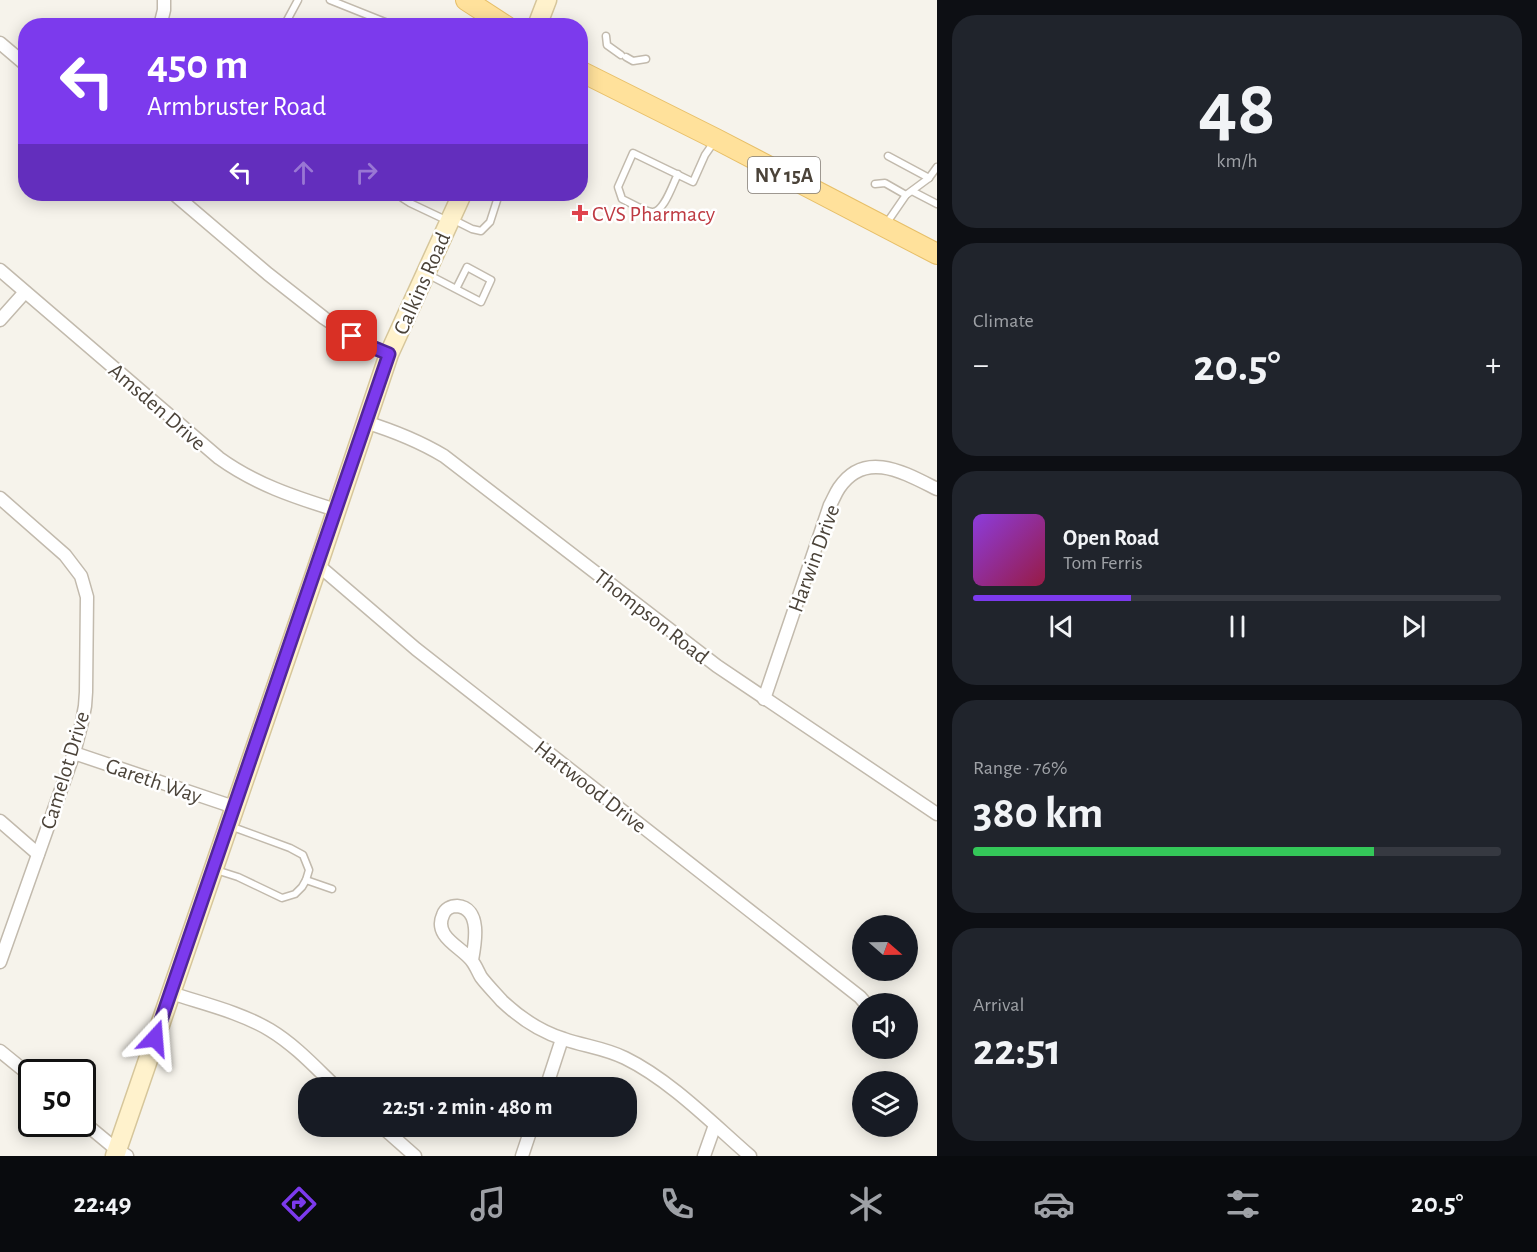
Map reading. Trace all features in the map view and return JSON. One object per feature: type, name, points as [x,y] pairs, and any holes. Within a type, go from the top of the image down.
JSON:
[{"type":"main road","points":[[466,0],[494,18]]},
{"type":"main road","points":[[540,18],[547,0]]},
{"type":"main road","name":"NY 15A","points":[[588,75],[937,254]]},
{"type":"main road","name":"Calkins Road","points":[[120,1154],[171,993],[389,354],[459,201]]},
{"type":"street","points":[[162,18],[164,0]]},
{"type":"street","points":[[0,43],[18,58]]},
{"type":"street","points":[[182,201],[324,318],[362,343],[389,354]]},
{"type":"street","name":"Amsden Drive","points":[[0,270],[219,459],[270,488],[336,510]]},
{"type":"street","points":[[0,320],[25,292]]},
{"type":"street","name":"Thompson Road","points":[[365,422],[413,439],[444,456],[717,666],[937,814]]},
{"type":"street","name":"Harwin Drive","points":[[764,699],[830,506],[839,488],[849,477],[875,466],[905,472],[937,489]]},
{"type":"street","name":"Camelot Drive","points":[[0,498],[65,555],[81,576],[88,606],[86,692],[82,722],[74,753],[0,962]]},
{"type":"street","name":"Hartwood Drive","points":[[318,566],[416,649],[855,993]]},
{"type":"street","name":"Gareth Way","points":[[74,753],[234,807]]},
{"type":"street","points":[[0,821],[38,854]]},
{"type":"street","points":[[472,960],[480,975],[503,1001],[530,1023],[562,1039],[602,1049],[622,1056],[642,1067],[660,1079],[750,1156]]},
{"type":"street","points":[[171,993],[246,1018],[271,1031],[325,1077]]},
{"type":"street","points":[[550,1077],[562,1039]]},
{"type":"street","points":[[0,1051],[18,1066]]},
{"type":"street","points":[[704,1156],[715,1125]]},
{"type":"street","points":[[96,1133],[120,1154]]},
{"type":"street","points":[[393,1137],[415,1156]]},
{"type":"street","points":[[522,1156],[528,1137]]},
{"type":"lane","points":[[288,18],[298,0]]},
{"type":"lane","points":[[330,0],[375,18]]},
{"type":"lane","points":[[606,36],[607,45],[623,56],[633,61],[646,59]]},
{"type":"lane","points":[[678,174],[663,207],[658,211],[651,212],[622,199],[618,187],[633,153],[678,174],[693,182],[716,139]]},
{"type":"lane","points":[[888,156],[929,178]]},
{"type":"lane","points":[[885,226],[909,193],[929,178],[937,167]]},
{"type":"lane","points":[[875,184],[885,183],[937,204]]},
{"type":"lane","points":[[408,201],[481,231],[490,222],[497,201]]},
{"type":"lane","points":[[426,273],[456,289],[481,302],[491,280],[467,267],[456,289]]},
{"type":"lane","points":[[213,869],[238,877],[282,898],[296,894],[306,880],[309,870],[303,855],[228,825]]},
{"type":"lane","points":[[306,880],[332,889]]},
{"type":"place","name":"CVS Pharmacy","points":[[580,213]]},
{"type":"route","points":[[155,1038],[389,354],[362,343],[352,336]]}]
